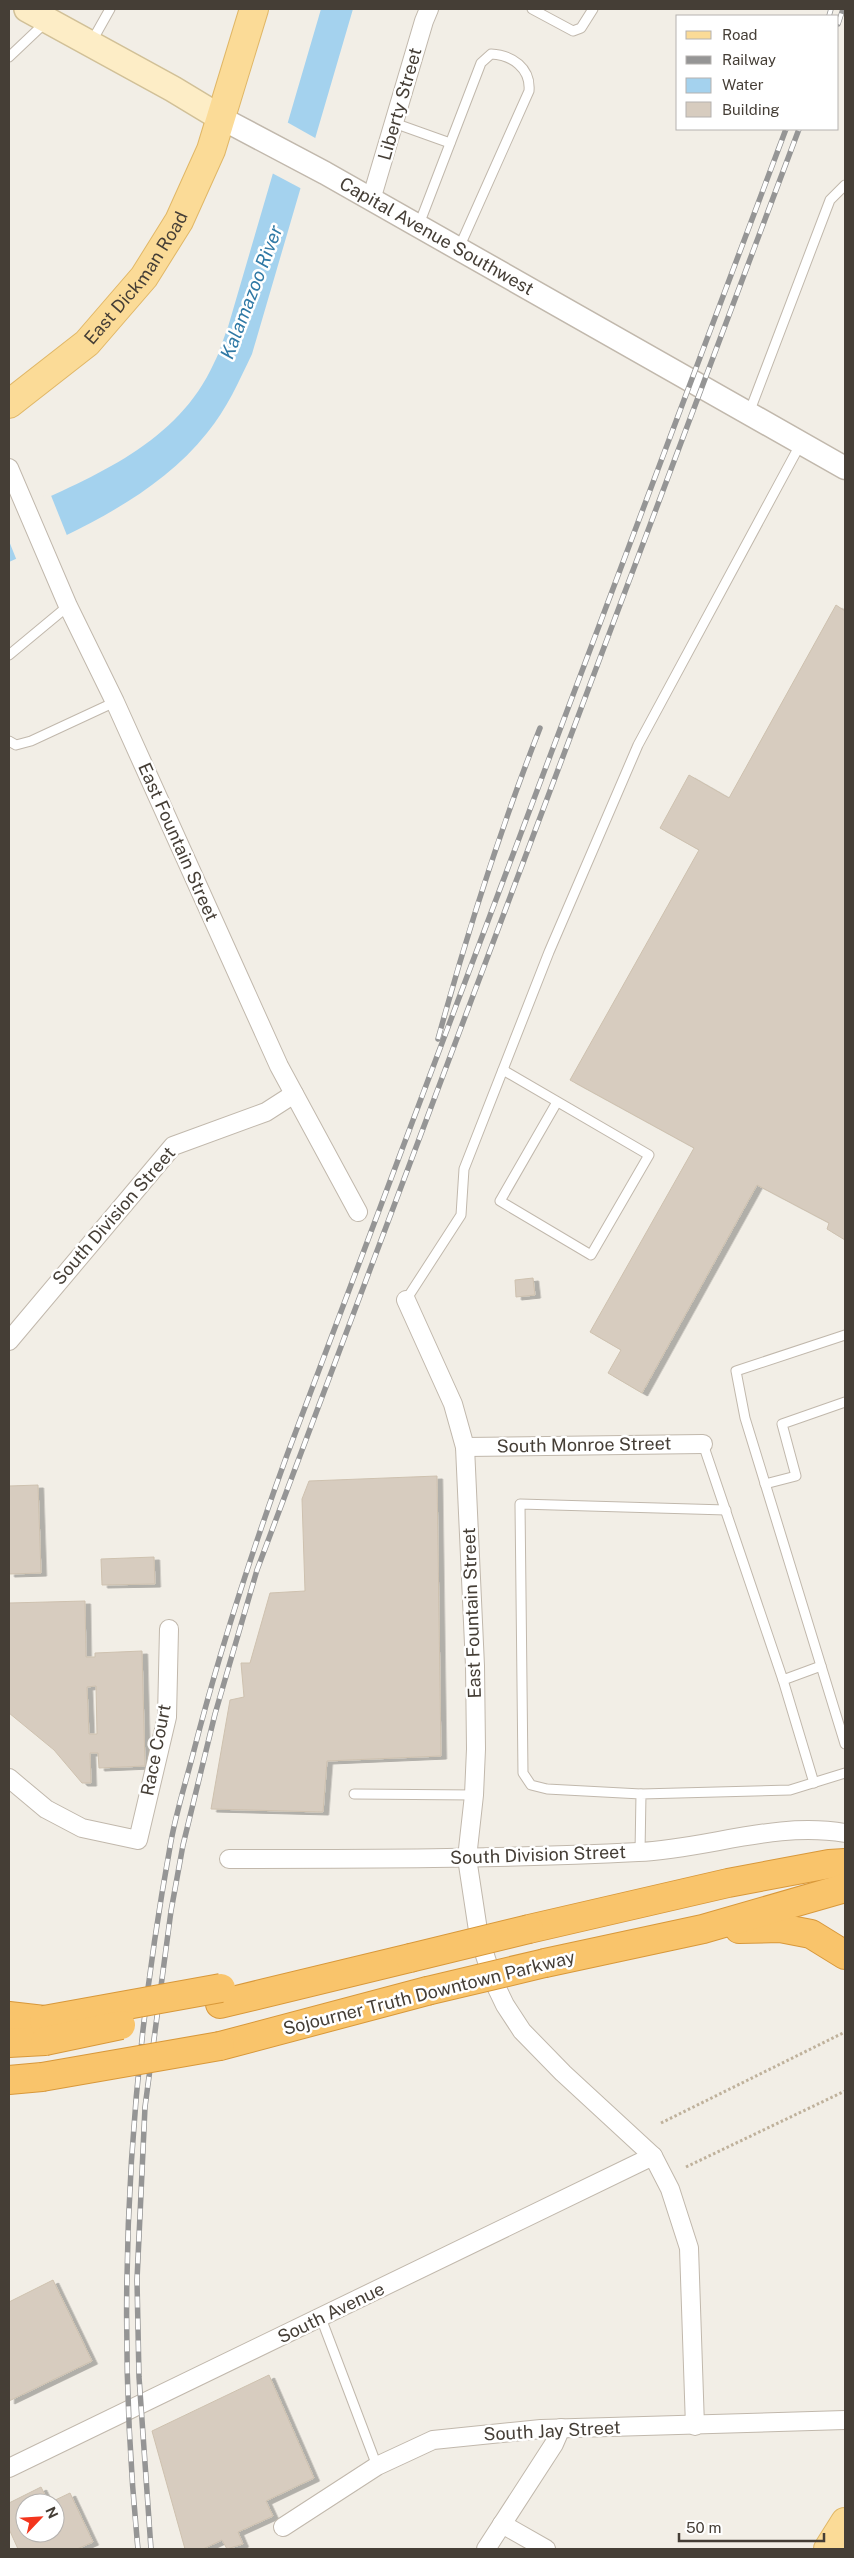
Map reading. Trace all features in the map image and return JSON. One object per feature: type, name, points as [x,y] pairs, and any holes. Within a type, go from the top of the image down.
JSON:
[{"type":"highway","points":[[9,2043],[44,2030],[220,1996],[262,1994],[528,1929],[728,1883],[829,1864],[845,1863]]},
{"type":"highway","name":"Sojourner Truth Downtown Parkway","points":[[9,2080],[42,2077],[220,2046],[427,1991],[545,1963],[702,1930],[845,1888]]},
{"type":"highway","points":[[702,1930],[780,1928],[811,1934],[845,1955]]},
{"type":"highway","points":[[9,2016],[44,2030]]},
{"type":"main road","name":"East Dickman Road","points":[[9,404],[86,343],[144,277],[179,221],[211,150],[254,9]]},
{"type":"main road","name":"Capital Avenue Southwest","points":[[37,15],[173,89],[221,118]]},
{"type":"main road","points":[[828,2549],[845,2522]]},
{"type":"street","name":"Liberty Street","points":[[372,200],[429,9]]},
{"type":"street","name":"Capital Avenue Southwest","points":[[221,118],[324,173],[845,468]]},
{"type":"street","name":"East Fountain Street","points":[[9,468],[44,553],[115,702],[275,1057],[358,1212]]},
{"type":"street","name":"South Division Street","points":[[9,1341],[174,1146],[266,1112],[294,1094]]},
{"type":"street","name":"East Fountain Street","points":[[406,1300],[453,1404],[465,1447],[475,1666],[474,1795],[467,1858],[479,1937],[493,1980],[505,2005],[522,2031],[562,2073],[653,2156]]},
{"type":"street","name":"South Monroe Street","points":[[465,1447],[703,1444]]},
{"type":"street","name":"Race Court","points":[[9,1778],[46,1809],[82,1828],[138,1840],[167,1717],[169,1629]]},
{"type":"street","name":"South Division Street","points":[[229,1859],[467,1858],[640,1852],[769,1832],[845,1832]]},
{"type":"street","name":"South Avenue","points":[[9,2468],[653,2156]]},
{"type":"street","points":[[653,2156],[670,2189],[689,2248],[695,2426]]},
{"type":"street","name":"South Jay Street","points":[[283,2527],[377,2466],[433,2440],[561,2428],[695,2426],[845,2420]]},
{"type":"street","points":[[486,2549],[554,2444],[561,2428]]},
{"type":"street","points":[[502,2524],[546,2549]]},
{"type":"lane","points":[[90,44],[110,9]]},
{"type":"lane","points":[[532,9],[543,11],[573,30],[581,28],[593,9]]},
{"type":"lane","points":[[9,57],[37,15]]},
{"type":"lane","points":[[418,227],[481,63],[491,54],[501,55],[524,69],[530,79],[529,91],[458,250]]},
{"type":"lane","points":[[394,123],[450,143]]},
{"type":"lane","points":[[749,413],[830,200],[845,185]]},
{"type":"lane","points":[[406,1300],[461,1215],[464,1169],[549,952],[638,745],[801,443]]},
{"type":"lane","points":[[9,655],[68,606]]},
{"type":"lane","points":[[9,740],[16,745],[31,741],[115,702]]},
{"type":"lane","points":[[503,1070],[558,1102],[649,1155],[591,1255],[500,1201],[558,1102]]},
{"type":"lane","points":[[845,1334],[736,1371],[745,1418],[845,1744]]},
{"type":"lane","points":[[765,1484],[796,1476],[782,1424],[845,1402]]},
{"type":"lane","points":[[703,1444],[783,1680],[814,1783]]},
{"type":"lane","points":[[726,1510],[520,1504],[524,1773],[531,1785],[547,1789],[641,1794],[790,1790],[845,1773]]},
{"type":"lane","points":[[783,1680],[821,1666]]},
{"type":"lane","points":[[354,1794],[474,1795]]},
{"type":"lane","points":[[640,1852],[641,1794]]},
{"type":"lane","points":[[321,2318],[377,2466]]},
{"type":"path","points":[[661,2123],[845,2032]]},
{"type":"path","points":[[686,2167],[845,2091]]},
{"type":"water","name":"Kalamazoo River","points":[[321,9],[353,9],[252,354],[227,405],[207,433],[187,455],[141,493],[116,509],[63,537],[9,562],[9,515],[98,473],[153,439],[177,417],[197,392],[214,363],[228,327]]},
{"type":"pier","points":[[285,121],[317,139],[302,189],[270,172]]},
{"type":"pier","points":[[50,493],[68,538],[17,561],[9,541],[9,512]]},
{"type":"building","points":[[836,605],[845,611],[845,1240],[827,1229],[829,1223],[757,1185],[642,1393],[608,1373],[621,1350],[590,1332],[694,1148],[570,1080],[699,850],[660,828],[689,775],[729,798]]},
{"type":"building","points":[[533,1278],[535,1295],[516,1297],[515,1280]]},
{"type":"building","points":[[437,1476],[441,1756],[327,1761],[323,1812],[211,1809],[230,1700],[244,1697],[241,1663],[250,1663],[270,1593],[305,1591],[302,1499],[309,1481]]},
{"type":"building","points":[[38,1485],[41,1573],[9,1574],[9,1486]]},
{"type":"building","points":[[154,1557],[155,1584],[102,1585],[101,1559]]},
{"type":"building","points":[[85,1601],[86,1657],[95,1657],[95,1653],[142,1651],[145,1766],[99,1768],[98,1753],[90,1753],[91,1783],[82,1783],[54,1750],[9,1713],[9,1603]],"holes":[[[96,1686],[97,1734],[89,1734],[87,1687]]]},
{"type":"building","points":[[53,2280],[92,2361],[9,2401],[9,2302]]},
{"type":"building","points":[[269,2375],[314,2478],[266,2501],[273,2516],[238,2532],[243,2544],[227,2549],[222,2540],[203,2549],[185,2549],[152,2431]]},
{"type":"building","points":[[41,2487],[44,2493],[29,2493]]},
{"type":"building","points":[[70,2493],[93,2542],[77,2549],[18,2549],[15,2543],[65,2543],[65,2495]]},
{"type":"building","points":[[15,2500],[15,2542],[9,2529],[9,2503]]},
{"type":"railway","points":[[829,15],[831,9]]},
{"type":"railway","points":[[839,21],[843,9]]},
{"type":"railway","points":[[138,2549],[127,2374],[127,2285],[130,2197],[135,2109],[144,2021],[172,1835],[180,1800],[248,1566],[287,1455],[786,130]]},
{"type":"railway","points":[[151,2549],[139,2377],[137,2280],[145,2107],[171,1911],[183,1845],[215,1714],[257,1570],[799,130]]},
{"type":"railway","points":[[438,1039],[485,882],[540,728]]}]
